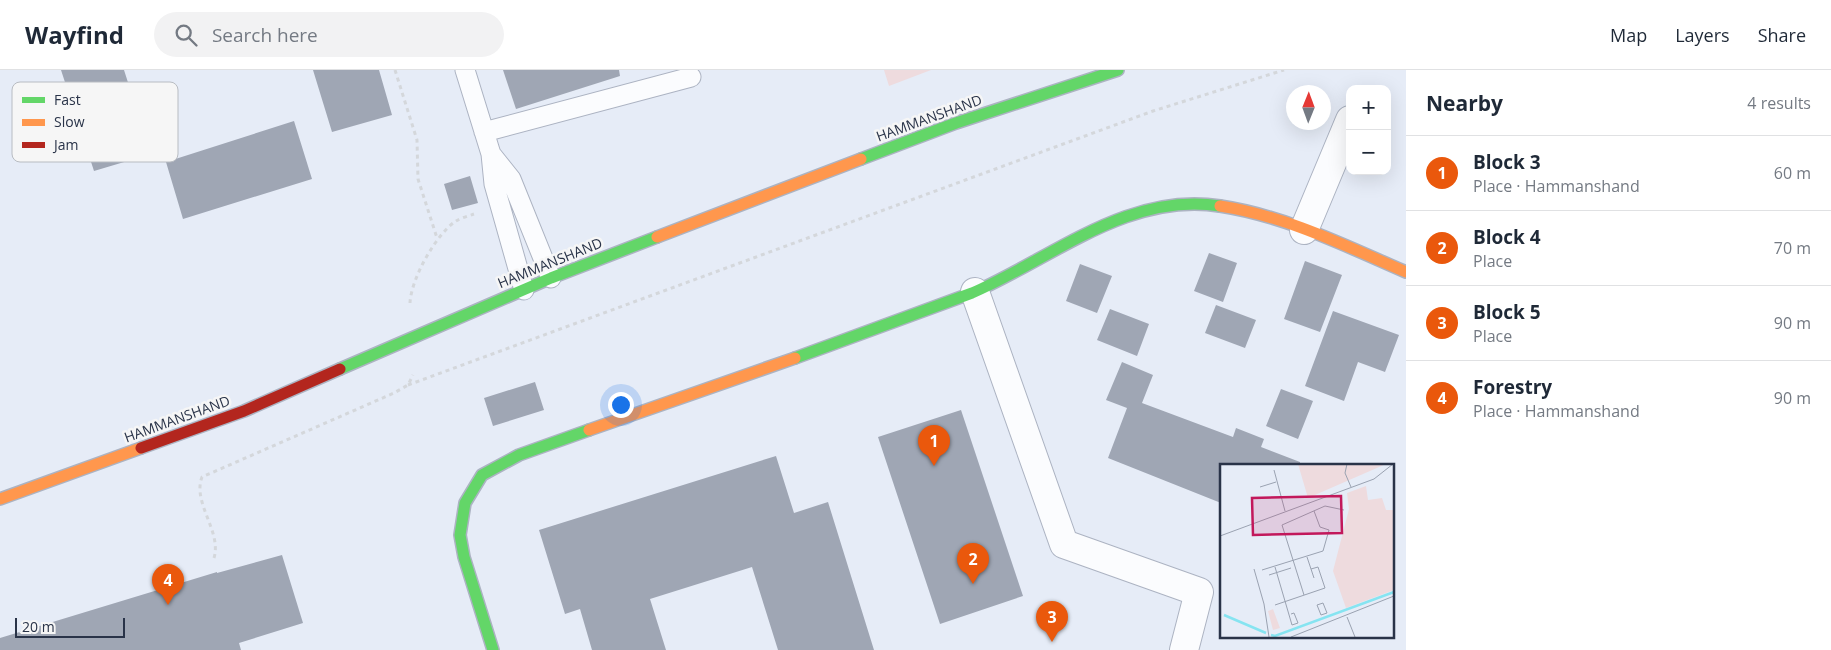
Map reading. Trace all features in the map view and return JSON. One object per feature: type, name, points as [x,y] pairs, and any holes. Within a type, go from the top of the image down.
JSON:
[{"type":"street","name":"HAMMANSHAND","points":[[0,499],[244,411],[551,278],[956,123],[1118,70]]},
{"type":"street","points":[[1304,230],[1346,120]]},
{"type":"street","points":[[493,650],[464,557],[460,534],[465,503],[482,475],[519,455],[974,292],[1114,221],[1142,212],[1185,204],[1242,209],[1304,230],[1406,272]]},
{"type":"street","points":[[974,292],[1064,544],[1199,592],[1184,650]]},
{"type":"lane","points":[[465,70],[491,154],[494,184],[524,290]]},
{"type":"lane","points":[[484,132],[690,77]]},
{"type":"lane","points":[[491,154],[511,179],[551,278]]},
{"type":"path","points":[[395,70],[417,140],[418,180],[437,238]]},
{"type":"path","points":[[214,558],[217,548],[200,490],[202,476],[394,393],[408,385],[1153,111],[1284,70]]},
{"type":"path","points":[[410,306],[413,286],[437,238],[456,220],[477,213]]},
{"type":"path","points":[[408,385],[414,372]]},
{"type":"shaded area","points":[[884,70],[931,70],[889,86]]},
{"type":"building","points":[[61,70],[124,70],[128,82],[65,82]]},
{"type":"building","points":[[313,70],[379,70],[392,115],[332,132]]},
{"type":"building","points":[[503,70],[619,70],[620,76],[516,109]]},
{"type":"building","points":[[294,121],[312,179],[183,219],[166,162],[178,162],[178,158]]},
{"type":"building","points":[[91,162],[124,162],[94,171]]},
{"type":"building","points":[[470,176],[478,203],[452,210],[444,184]]},
{"type":"building","points":[[1209,253],[1237,263],[1223,302],[1194,291]]},
{"type":"building","points":[[1305,261],[1342,275],[1320,332],[1284,319]]},
{"type":"building","points":[[1080,264],[1112,276],[1097,313],[1066,301]]},
{"type":"building","points":[[1216,305],[1256,320],[1245,348],[1205,333]]},
{"type":"building","points":[[1110,309],[1149,324],[1137,356],[1097,340]]},
{"type":"building","points":[[1333,311],[1399,335],[1385,372],[1358,362],[1344,401],[1305,386]]},
{"type":"building","points":[[1122,362],[1153,375],[1142,403],[1233,437],[1236,428],[1264,439],[1261,447],[1300,462],[1300,464],[1220,464],[1220,503],[1108,458],[1127,408],[1106,400]]},
{"type":"building","points":[[535,382],[544,410],[493,426],[484,398]]},
{"type":"building","points":[[1281,389],[1313,401],[1298,439],[1266,426]]},
{"type":"building","points":[[961,410],[1023,596],[940,624],[878,437]]},
{"type":"building","points":[[776,456],[794,513],[828,502],[874,650],[778,650],[752,567],[650,599],[666,650],[592,650],[580,609],[565,614],[539,530]]},
{"type":"building","points":[[282,555],[303,623],[239,643],[241,650],[0,650],[0,638],[217,572]]},
{"type":"traffic: fast","points":[[861,159],[956,123],[1118,70]]},
{"type":"traffic: fast","points":[[795,358],[972,293],[1092,231],[1122,218],[1154,208],[1186,204],[1220,206]]},
{"type":"traffic: fast","points":[[340,369],[551,278],[657,237]]},
{"type":"traffic: fast","points":[[493,650],[464,557],[460,535],[465,503],[482,475],[519,455],[589,430]]},
{"type":"traffic: slow","points":[[657,237],[861,159]]},
{"type":"traffic: slow","points":[[1220,206],[1292,224],[1406,272]]},
{"type":"traffic: slow","points":[[589,430],[795,358]]},
{"type":"traffic: slow","points":[[0,499],[141,448]]},
{"type":"traffic: jam","points":[[141,448],[244,411],[340,369]]},
{"type":"place","name":"Block 3","points":[[934,466]]},
{"type":"place","name":"Block 4","points":[[973,584]]},
{"type":"place","name":"Forestry","points":[[168,605]]},
{"type":"place","name":"Block 5","points":[[1052,642]]}]
